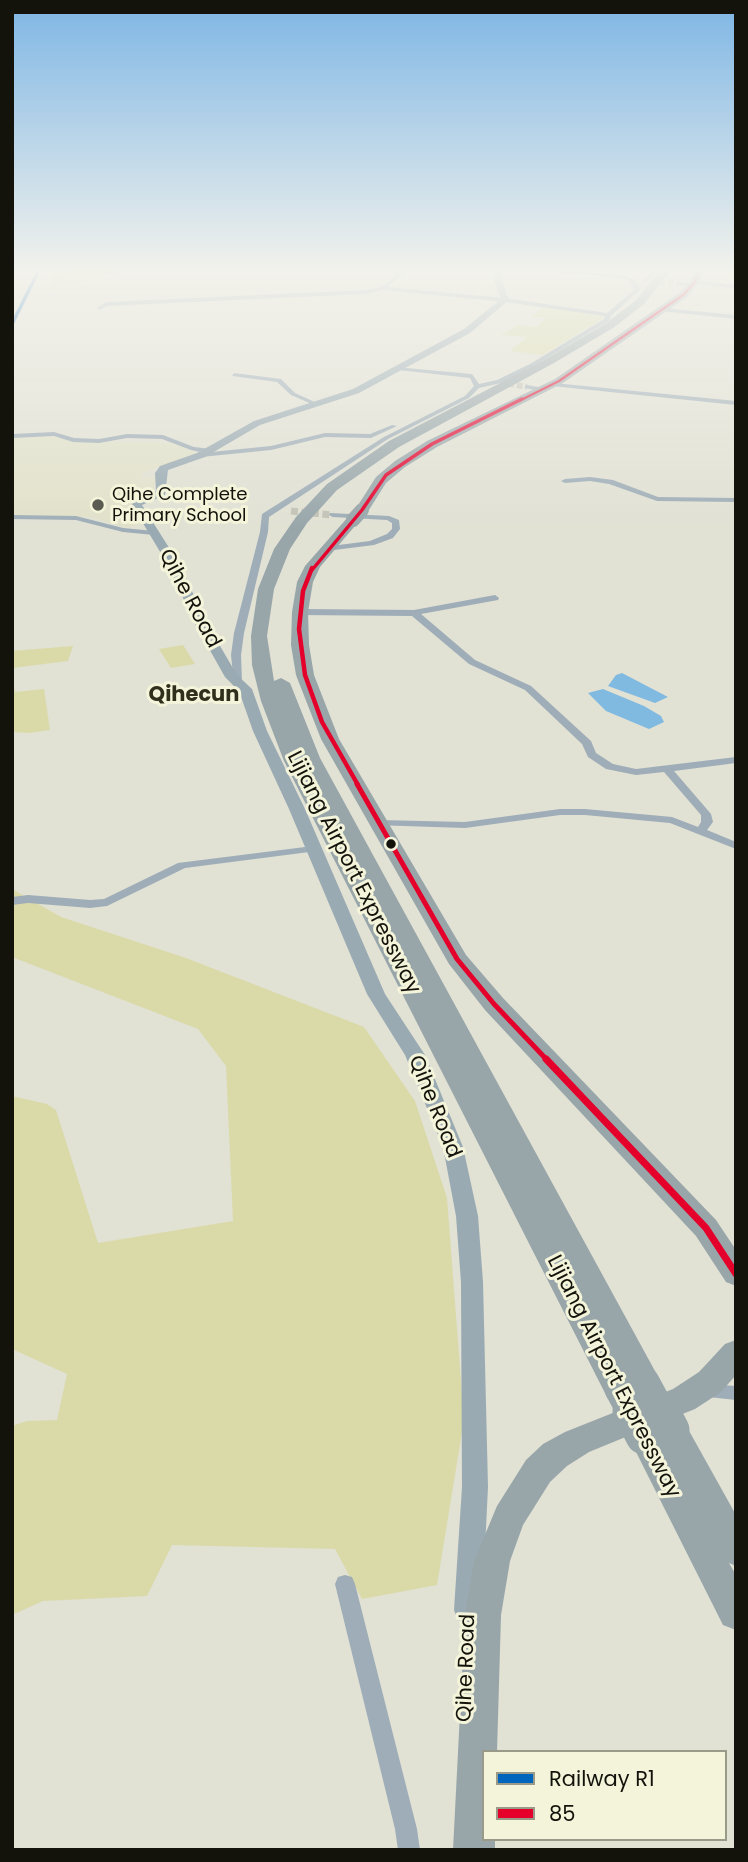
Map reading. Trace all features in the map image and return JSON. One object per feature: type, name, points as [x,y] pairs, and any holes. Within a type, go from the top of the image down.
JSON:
[{"type":"highway","name":"Lijiang Airport Expressway","points":[[560,355],[394,444],[332,488],[301,520],[282,549],[267,589],[259,636],[261,665],[270,701],[294,761],[658,1433],[736,1612]]},
{"type":"highway","points":[[597,355],[549,387],[432,444],[400,464],[381,480],[349,515],[309,574],[300,612],[302,660],[315,706],[330,739],[442,937],[474,982],[706,1228],[736,1274]]},
{"type":"highway","points":[[474,1850],[486,1587],[500,1537],[520,1498],[538,1471],[565,1448],[698,1391],[721,1372],[736,1353]]},
{"type":"highway","name":"Lijiang Airport Expressway","points":[[658,1433],[736,1549]]},
{"type":"street","points":[[205,453],[257,423],[356,391],[422,355]]},
{"type":"street","points":[[237,682],[236,655],[239,633],[264,532],[263,518],[343,464],[412,424],[467,397],[477,386],[499,382],[549,355]]},
{"type":"street","points":[[398,368],[472,376],[477,386]]},
{"type":"street","points":[[234,375],[282,381],[293,394],[316,404]]},
{"type":"street","points":[[527,387],[736,402]]},
{"type":"street","points":[[12,436],[54,434],[73,440],[127,436],[163,437],[205,453],[273,448],[325,435],[371,436],[392,426],[412,424]]},
{"type":"street","name":"Qihe Road","points":[[205,453],[162,470],[161,493],[138,503],[137,508],[174,565],[200,622],[237,682],[245,690],[260,731],[376,994],[415,1055],[427,1081],[446,1127],[461,1181],[472,1282],[475,1487],[462,1720],[477,1783]]},
{"type":"street","points":[[565,481],[584,479],[610,482],[657,499],[736,500]]},
{"type":"street","points":[[275,510],[292,510]]},
{"type":"street","points":[[326,549],[371,543],[390,536],[396,529],[395,521],[386,518],[349,515]]},
{"type":"street","points":[[12,517],[76,518],[116,529],[154,533]]},
{"type":"street","points":[[300,612],[414,613],[495,598]]},
{"type":"street","points":[[414,613],[472,662],[528,688],[587,743],[592,755],[610,767],[627,772],[668,770],[736,760]]},
{"type":"street","points":[[668,770],[706,814],[707,822],[701,831]]},
{"type":"street","points":[[378,823],[465,825],[574,811],[663,818],[736,846]]},
{"type":"street","points":[[12,901],[28,899],[90,904],[107,902],[182,865],[313,849]]},
{"type":"street","points":[[698,1391],[736,1393]]},
{"type":"street","points":[[345,1584],[409,1850]]},
{"type":"shaded area","points":[[58,436],[69,441],[172,443],[198,453],[143,473],[143,478],[155,477],[156,493],[135,500],[133,510],[144,524],[125,528],[92,517],[12,515],[12,437]]},
{"type":"green space","points":[[183,645],[195,664],[171,668],[159,649]]},
{"type":"green space","points":[[73,646],[68,661],[12,668],[12,651]]},
{"type":"green space","points":[[12,677],[15,692],[44,689],[50,730],[12,732]]},
{"type":"green space","points":[[12,889],[61,917],[186,958],[364,1027],[415,1101],[447,1198],[464,1420],[437,1585],[362,1599],[335,1549],[172,1545],[147,1596],[43,1601],[12,1615],[12,1426],[27,1421],[57,1420],[67,1374],[12,1349],[12,1096],[47,1104],[56,1110],[98,1243],[233,1221],[226,1066],[198,1029],[12,957]]},
{"type":"water","points":[[622,673],[668,697],[655,703],[608,686],[616,675]]},
{"type":"water","points":[[603,689],[644,706],[661,716],[664,722],[649,729],[606,711],[588,693]]},
{"type":"tunnel","points":[[500,382],[527,387]]},
{"type":"tunnel","points":[[291,511],[333,515]]},
{"type":"transit line","name":"85","points":[[597,355],[559,381],[432,444],[386,475],[362,510],[313,566],[303,591],[299,629],[305,675],[322,722],[457,959],[494,1004],[706,1228],[736,1274]]},
{"type":"place","name":"Qihe Complete Primary School","points":[[98,505]]},
{"type":"district","name":"Qihecun","points":[[194,696]]}]
